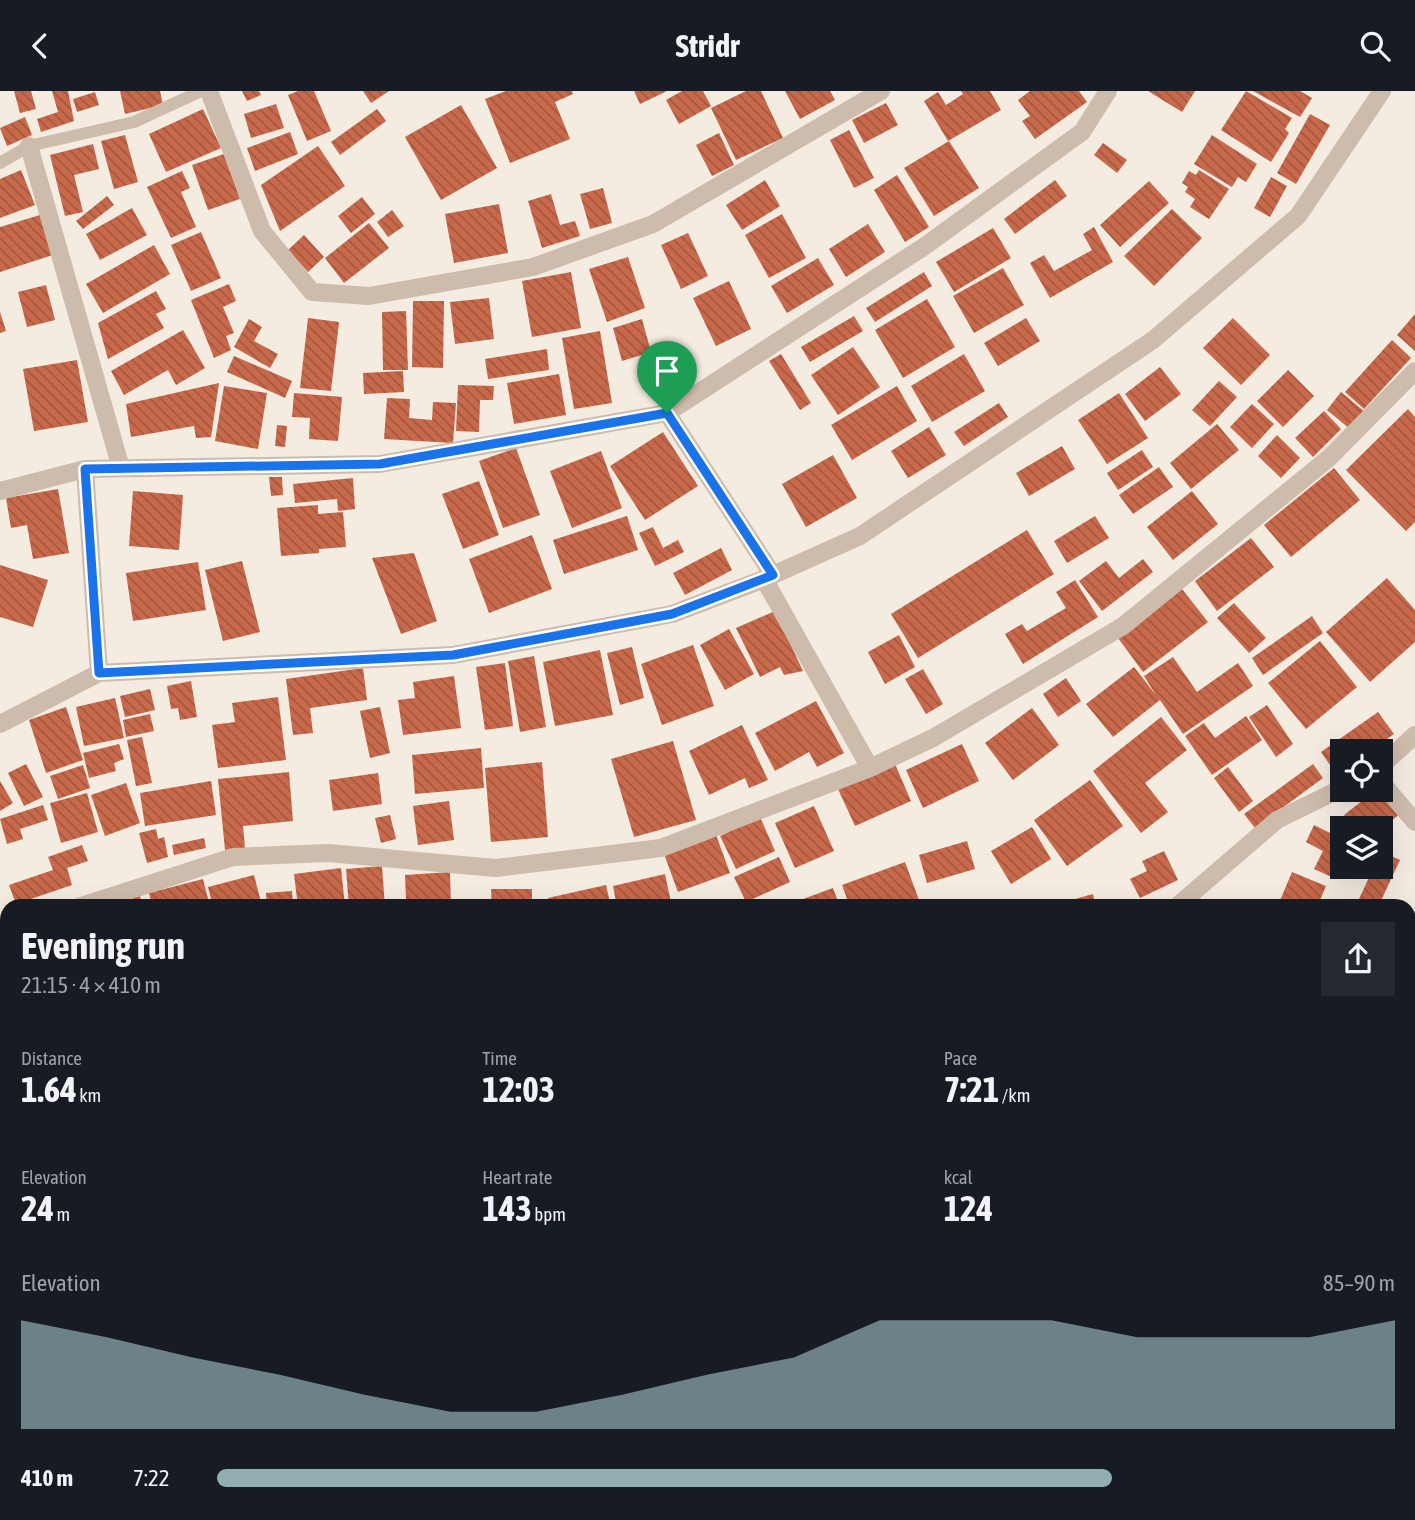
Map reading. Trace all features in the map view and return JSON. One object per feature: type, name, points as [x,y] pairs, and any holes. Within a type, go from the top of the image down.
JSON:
[{"type":"street","points":[[209,91],[262,231],[312,292],[369,296],[533,267],[653,224],[881,91]]},
{"type":"street","points":[[0,491],[85,469],[380,464],[667,413],[925,246],[1082,132],[1108,91]]},
{"type":"street","points":[[0,725],[99,673],[453,655],[672,614],[768,577],[860,536],[1153,340],[1298,216],[1382,91]]},
{"type":"street","points":[[29,146],[121,468]]},
{"type":"street","points":[[103,899],[233,857],[328,853],[496,868],[661,848],[870,768],[933,739],[1123,626],[1329,458],[1415,370]]},
{"type":"street","points":[[667,413],[768,577],[870,768]]},
{"type":"street","points":[[85,469],[99,673]]},
{"type":"street","points":[[1393,755],[1415,735]]},
{"type":"street","points":[[1185,899],[1277,820],[1330,794]]},
{"type":"street","points":[[1393,796],[1415,823]]},
{"type":"lane","points":[[0,163],[29,146],[134,122],[201,91]]},
{"type":"building","points":[[14,91],[31,91],[36,109],[20,113]]},
{"type":"building","points":[[52,91],[68,91],[74,121],[41,132],[37,119],[58,112]]},
{"type":"building","points":[[120,91],[160,91],[163,105],[125,114]]},
{"type":"building","points":[[242,91],[259,91],[261,95],[247,101]]},
{"type":"building","points":[[298,91],[314,91],[331,131],[307,141],[288,95]]},
{"type":"building","points":[[363,91],[389,91],[371,103]]},
{"type":"building","points":[[506,91],[572,91],[573,94],[555,102],[570,139],[510,163],[485,99]]},
{"type":"building","points":[[634,91],[667,91],[640,104]]},
{"type":"building","points":[[682,91],[703,91],[711,106],[679,124],[666,100]]},
{"type":"building","points":[[746,91],[761,91],[783,138],[736,160],[711,108]]},
{"type":"building","points":[[785,91],[830,91],[835,100],[800,119]]},
{"type":"building","points":[[961,91],[990,91],[1001,110],[948,141],[924,101],[938,92],[946,105],[963,94]]},
{"type":"building","points":[[1030,91],[1079,91],[1087,102],[1035,139],[1022,121],[1030,116],[1018,100]]},
{"type":"building","points":[[1148,91],[1195,91],[1182,112]]},
{"type":"building","points":[[1246,91],[1292,118],[1285,129],[1289,133],[1271,162],[1221,130]]},
{"type":"building","points":[[1253,91],[1300,91],[1312,98],[1300,117]]},
{"type":"building","points":[[95,92],[99,105],[77,112],[73,99]]},
{"type":"building","points":[[886,103],[898,125],[864,143],[852,120]]},
{"type":"building","points":[[276,104],[284,128],[251,138],[244,114]]},
{"type":"building","points":[[461,105],[497,168],[441,200],[405,137]]},
{"type":"building","points":[[203,109],[221,148],[166,172],[149,134]]},
{"type":"building","points":[[377,109],[386,121],[340,155],[331,142]]},
{"type":"building","points":[[1310,114],[1330,125],[1296,184],[1277,173]]},
{"type":"building","points":[[25,117],[32,135],[7,146],[0,128]]},
{"type":"building","points":[[849,130],[874,178],[854,188],[830,140]]},
{"type":"building","points":[[290,132],[298,154],[255,171],[247,148]]},
{"type":"building","points":[[719,133],[734,165],[712,176],[696,145]]},
{"type":"building","points":[[125,135],[138,182],[114,189],[101,141]]},
{"type":"building","points":[[1212,135],[1257,164],[1246,182],[1238,177],[1232,187],[1194,164]]},
{"type":"building","points":[[949,141],[979,188],[934,216],[904,168]]},
{"type":"building","points":[[1103,143],[1127,160],[1117,173],[1094,155]]},
{"type":"building","points":[[93,144],[99,169],[74,175],[83,212],[65,216],[50,155]]},
{"type":"building","points":[[318,146],[345,186],[280,231],[261,185]]},
{"type":"building","points":[[224,154],[240,199],[208,210],[192,165]]},
{"type":"building","points":[[21,170],[35,205],[0,218],[0,179]]},
{"type":"building","points":[[1199,170],[1229,189],[1209,219],[1190,207],[1195,199],[1185,192],[1188,187],[1182,183],[1189,171],[1196,175]]},
{"type":"building","points":[[182,171],[190,188],[181,192],[196,227],[171,238],[147,187]]},
{"type":"building","points":[[897,175],[929,227],[905,242],[874,190]]},
{"type":"building","points":[[1271,177],[1287,186],[1270,217],[1254,208]]},
{"type":"building","points":[[765,180],[780,206],[742,230],[726,205]]},
{"type":"building","points":[[1055,180],[1067,196],[1015,234],[1004,219]]},
{"type":"building","points":[[1149,181],[1169,203],[1120,247],[1100,225]]},
{"type":"building","points":[[603,188],[612,223],[590,229],[580,194]]},
{"type":"building","points":[[551,194],[560,225],[575,221],[580,236],[542,248],[528,201]]},
{"type":"building","points":[[107,196],[114,205],[83,229],[76,221]]},
{"type":"building","points":[[362,197],[375,214],[351,233],[338,216]]},
{"type":"building","points":[[499,204],[508,253],[454,263],[445,214]]},
{"type":"building","points":[[132,208],[147,235],[100,260],[86,234]]},
{"type":"building","points":[[1172,209],[1202,238],[1154,286],[1124,256]]},
{"type":"building","points":[[392,210],[404,226],[388,237],[377,222]]},
{"type":"building","points":[[782,214],[806,258],[769,278],[745,235]]},
{"type":"building","points":[[40,215],[53,255],[0,272],[0,227]]},
{"type":"building","points":[[369,223],[389,248],[344,283],[325,258]]},
{"type":"building","points":[[868,224],[885,252],[846,277],[829,249]]},
{"type":"building","points":[[1094,227],[1113,262],[1050,298],[1030,263],[1044,255],[1054,271],[1092,250],[1083,234]]},
{"type":"building","points":[[993,228],[1011,258],[954,292],[936,262]]},
{"type":"building","points":[[201,232],[221,278],[191,291],[171,245]]},
{"type":"building","points":[[688,233],[708,276],[681,289],[661,245]]},
{"type":"building","points":[[304,235],[324,257],[308,272],[288,250]]},
{"type":"building","points":[[154,245],[170,274],[103,313],[86,284]]},
{"type":"building","points":[[628,257],[645,308],[607,322],[589,269]]},
{"type":"building","points":[[818,258],[834,285],[787,313],[771,286]]},
{"type":"building","points":[[1003,268],[1024,305],[974,333],[953,296]]},
{"type":"building","points":[[571,272],[581,328],[532,337],[522,281]]},
{"type":"building","points":[[924,272],[932,286],[875,322],[866,308]]},
{"type":"building","points":[[729,281],[751,329],[716,346],[693,298]]},
{"type":"building","points":[[229,284],[236,301],[223,307],[234,333],[226,336],[231,350],[214,358],[191,300]]},
{"type":"building","points":[[46,285],[55,320],[27,327],[18,292]]},
{"type":"building","points":[[156,291],[166,309],[156,314],[164,328],[108,359],[98,323]]},
{"type":"building","points":[[489,298],[494,339],[455,344],[450,302]]},
{"type":"building","points":[[927,299],[955,347],[903,378],[875,330]]},
{"type":"building","points":[[413,301],[444,301],[443,368],[412,367]]},
{"type":"building","points":[[406,311],[408,370],[383,370],[382,312]]},
{"type":"building","points":[[0,312],[6,331],[0,333]]},
{"type":"building","points":[[1415,314],[1415,351],[1397,335]]},
{"type":"building","points":[[854,316],[863,331],[810,362],[801,347]]},
{"type":"building","points":[[308,318],[339,322],[331,391],[300,388]]},
{"type":"building","points":[[1026,318],[1040,341],[998,366],[984,343]]},
{"type":"building","points":[[1233,318],[1270,355],[1241,385],[1203,348]]},
{"type":"building","points":[[249,319],[262,327],[254,341],[278,354],[270,368],[234,347]]},
{"type":"building","points":[[642,319],[651,352],[622,361],[613,328]]},
{"type":"building","points":[[183,330],[205,368],[176,385],[168,370],[124,395],[111,371]]},
{"type":"building","points":[[600,331],[612,403],[574,409],[562,338]]},
{"type":"building","points":[[1392,340],[1411,358],[1364,409],[1345,392]]},
{"type":"building","points":[[853,347],[880,387],[838,415],[811,375]]},
{"type":"building","points":[[547,349],[549,370],[488,379],[485,359]]},
{"type":"building","points":[[781,354],[811,403],[800,410],[769,361]]},
{"type":"building","points":[[964,354],[985,391],[932,422],[911,386]]},
{"type":"building","points":[[234,356],[292,381],[285,398],[227,372]]},
{"type":"building","points":[[77,360],[88,422],[34,431],[23,369]]},
{"type":"building","points":[[1160,367],[1181,394],[1145,421],[1125,394]]},
{"type":"building","points":[[1288,370],[1314,396],[1283,427],[1257,401]]},
{"type":"building","points":[[403,371],[404,392],[364,394],[363,373]]},
{"type":"building","points":[[559,374],[566,415],[514,424],[507,383]]},
{"type":"building","points":[[1219,381],[1237,397],[1210,426],[1192,410]]},
{"type":"building","points":[[219,383],[211,437],[196,438],[194,426],[131,437],[126,404]]},
{"type":"building","points":[[458,385],[494,386],[493,400],[480,400],[479,432],[456,431]]},
{"type":"building","points":[[224,386],[267,393],[258,449],[215,441]]},
{"type":"building","points":[[897,386],[917,421],[852,460],[831,425]]},
{"type":"building","points":[[1341,392],[1365,412],[1350,429],[1327,410]]},
{"type":"building","points":[[294,393],[342,397],[338,441],[309,439],[310,418],[292,417]]},
{"type":"building","points":[[1119,393],[1148,438],[1107,464],[1078,420]]},
{"type":"building","points":[[387,398],[410,399],[409,418],[432,420],[433,402],[456,403],[453,443],[384,439]]},
{"type":"building","points":[[999,403],[1008,417],[964,446],[954,432]]},
{"type":"building","points":[[1252,404],[1274,424],[1252,448],[1230,427]]},
{"type":"building","points":[[1408,409],[1415,417],[1415,522],[1406,531],[1346,470]]},
{"type":"building","points":[[1324,411],[1341,429],[1313,457],[1295,438]]},
{"type":"building","points":[[1217,424],[1239,450],[1191,489],[1170,463]]},
{"type":"building","points":[[277,425],[287,426],[285,447],[275,446]]},
{"type":"building","points":[[929,427],[946,455],[908,478],[891,451]]},
{"type":"building","points":[[663,432],[698,486],[645,520],[610,466]]},
{"type":"building","points":[[1277,435],[1300,458],[1281,478],[1258,456]]},
{"type":"building","points":[[1062,446],[1075,469],[1029,496],[1016,473]]},
{"type":"building","points":[[516,448],[540,515],[503,528],[479,461]]},
{"type":"building","points":[[1142,450],[1153,467],[1118,490],[1107,473]]},
{"type":"building","points":[[601,451],[622,508],[572,528],[550,471]]},
{"type":"building","points":[[833,455],[857,498],[806,527],[782,484]]},
{"type":"building","points":[[1159,467],[1173,487],[1133,514],[1119,495]]},
{"type":"building","points":[[1334,468],[1360,500],[1291,557],[1264,525]]},
{"type":"building","points":[[269,477],[282,477],[283,495],[271,496]]},
{"type":"building","points":[[353,478],[355,509],[338,511],[337,499],[295,503],[293,484]]},
{"type":"building","points":[[479,481],[499,535],[463,549],[442,494]]},
{"type":"building","points":[[58,489],[69,553],[33,559],[27,525],[11,528],[6,498]]},
{"type":"building","points":[[133,491],[183,495],[179,550],[129,546]]},
{"type":"building","points":[[1192,491],[1218,524],[1173,560],[1147,527]]},
{"type":"building","points":[[318,505],[318,514],[343,512],[346,547],[319,549],[319,553],[281,556],[277,508]]},
{"type":"building","points":[[627,516],[638,550],[564,574],[553,540]]},
{"type":"building","points":[[1095,516],[1109,538],[1067,563],[1054,541]]},
{"type":"building","points":[[653,527],[663,548],[678,540],[684,552],[655,566],[639,533]]},
{"type":"building","points":[[1027,530],[1054,574],[918,658],[891,614]]},
{"type":"building","points":[[532,535],[552,589],[489,613],[469,559]]},
{"type":"building","points":[[1251,538],[1274,567],[1217,611],[1195,581]]},
{"type":"building","points":[[721,548],[732,570],[685,595],[673,573]]},
{"type":"building","points":[[414,553],[437,621],[401,634],[372,558]]},
{"type":"building","points":[[1143,559],[1153,572],[1102,611],[1079,581],[1106,561],[1119,578]]},
{"type":"building","points":[[242,561],[260,632],[223,641],[205,570]]},
{"type":"building","points":[[198,562],[206,610],[133,621],[126,573]]},
{"type":"building","points":[[0,565],[48,580],[33,627],[0,617]]},
{"type":"building","points":[[1387,578],[1415,610],[1415,642],[1370,682],[1326,632]]},
{"type":"building","points":[[1075,580],[1098,617],[1023,664],[1005,634],[1022,624],[1027,631],[1066,608],[1056,592]]},
{"type":"building","points":[[1182,589],[1208,622],[1143,672],[1118,638]]},
{"type":"building","points":[[1234,603],[1266,638],[1249,653],[1217,618]]},
{"type":"building","points":[[775,611],[803,671],[784,675],[780,667],[760,677],[736,628]]},
{"type":"building","points":[[1312,616],[1323,633],[1263,675],[1252,658]]},
{"type":"building","points":[[729,629],[754,674],[725,690],[700,645]]},
{"type":"building","points":[[899,635],[915,667],[885,684],[868,652]]},
{"type":"building","points":[[1320,641],[1357,687],[1306,729],[1268,683]]},
{"type":"building","points":[[693,645],[714,706],[662,725],[641,664]]},
{"type":"building","points":[[632,647],[644,698],[620,705],[607,653]]},
{"type":"building","points":[[600,650],[613,715],[555,726],[543,662]]},
{"type":"building","points":[[534,656],[546,727],[520,732],[508,661]]},
{"type":"building","points":[[1173,657],[1197,692],[1238,663],[1253,686],[1183,734],[1160,700],[1113,737],[1086,704],[1134,667],[1156,695],[1144,676]]},
{"type":"building","points":[[505,663],[513,726],[485,730],[476,667]]},
{"type":"building","points":[[363,668],[367,700],[310,708],[313,733],[293,735],[286,679]]},
{"type":"building","points":[[923,669],[943,704],[926,714],[905,679]]},
{"type":"building","points":[[454,676],[461,728],[403,735],[398,700],[415,698],[413,682]]},
{"type":"building","points":[[1066,678],[1081,701],[1058,717],[1043,694]]},
{"type":"building","points":[[191,681],[197,717],[180,720],[178,708],[171,709],[167,686]]},
{"type":"building","points":[[150,689],[155,710],[125,717],[120,696]]},
{"type":"building","points":[[278,697],[286,760],[218,768],[212,725],[235,722],[232,703]]},
{"type":"building","points":[[115,698],[124,738],[84,746],[76,707]]},
{"type":"building","points":[[816,701],[844,753],[817,767],[809,752],[775,771],[755,733]]},
{"type":"building","points":[[1267,705],[1293,744],[1276,757],[1249,717]]},
{"type":"building","points":[[66,707],[83,760],[46,773],[29,720]]},
{"type":"building","points":[[380,707],[390,753],[370,758],[360,711]]},
{"type":"building","points":[[1032,708],[1059,745],[1013,780],[985,743]]},
{"type":"building","points":[[1378,712],[1394,734],[1387,739],[1340,739]]},
{"type":"building","points":[[150,714],[154,731],[126,737],[123,720]]},
{"type":"building","points":[[1246,716],[1262,740],[1212,775],[1185,736],[1204,723],[1215,738]]},
{"type":"building","points":[[1161,717],[1187,750],[1145,783],[1168,812],[1141,833],[1093,771]]},
{"type":"building","points":[[742,725],[768,780],[749,788],[745,778],[709,795],[689,751]]},
{"type":"building","points":[[142,737],[152,783],[136,786],[127,740]]},
{"type":"building","points":[[673,741],[696,820],[634,837],[611,759]]},
{"type":"building","points":[[119,744],[124,759],[114,763],[116,771],[89,778],[83,753]]},
{"type":"building","points":[[962,744],[979,781],[923,808],[906,770]]},
{"type":"building","points":[[1330,746],[1330,765],[1321,752]]},
{"type":"building","points":[[481,748],[484,788],[415,794],[412,755]]},
{"type":"building","points":[[542,762],[548,837],[491,842],[485,768]]},
{"type":"building","points":[[26,764],[43,797],[24,806],[8,773]]},
{"type":"building","points":[[895,764],[911,801],[855,826],[838,789]]},
{"type":"building","points":[[1313,764],[1323,778],[1255,828],[1244,814]]},
{"type":"building","points":[[83,765],[90,788],[58,799],[50,776]]},
{"type":"building","points":[[1228,767],[1253,801],[1239,812],[1214,778]]},
{"type":"building","points":[[289,772],[293,821],[243,826],[245,848],[225,850],[218,779]]},
{"type":"building","points":[[378,773],[382,804],[333,811],[329,780]]},
{"type":"building","points":[[1090,780],[1123,826],[1067,866],[1034,820]]},
{"type":"building","points":[[0,781],[13,803],[0,811]]},
{"type":"building","points":[[211,781],[216,815],[145,826],[140,793]]},
{"type":"building","points":[[126,783],[140,823],[105,836],[91,795]]},
{"type":"building","points":[[87,793],[98,832],[61,843],[50,803]]},
{"type":"building","points":[[449,801],[454,840],[418,845],[413,806]]},
{"type":"building","points":[[1360,802],[1390,802],[1401,813],[1393,819],[1393,816],[1344,815]]},
{"type":"building","points":[[43,805],[48,820],[20,829],[23,839],[7,844],[0,819]]},
{"type":"building","points":[[814,806],[834,851],[795,868],[775,823]]},
{"type":"building","points":[[390,815],[396,839],[381,843],[375,818]]},
{"type":"building","points":[[760,817],[775,851],[736,869],[720,836]]},
{"type":"building","points":[[1314,825],[1330,833],[1330,876],[1314,869],[1323,851],[1306,842]]},
{"type":"building","points":[[1032,827],[1051,859],[1011,884],[991,851]]},
{"type":"building","points":[[156,829],[158,839],[164,837],[168,857],[147,863],[139,833]]},
{"type":"building","points":[[716,835],[730,873],[678,892],[664,854]]},
{"type":"building","points":[[204,838],[206,848],[174,855],[172,845]]},
{"type":"building","points":[[967,841],[975,869],[927,883],[919,855]]},
{"type":"building","points":[[82,845],[88,861],[67,868],[72,885],[31,899],[14,899],[9,885],[53,870],[48,857]]},
{"type":"building","points":[[1164,851],[1178,880],[1140,898],[1130,879],[1147,871],[1142,861]]},
{"type":"building","points":[[779,857],[790,882],[753,899],[745,899],[734,877]]},
{"type":"building","points":[[1393,857],[1400,860],[1393,875]]},
{"type":"building","points":[[905,862],[919,899],[847,899],[842,885]]},
{"type":"building","points":[[382,866],[384,899],[348,899],[346,869]]},
{"type":"building","points":[[341,868],[344,899],[297,899],[294,874]]},
{"type":"building","points":[[450,872],[451,899],[406,899],[405,875]]},
{"type":"building","points":[[1292,872],[1326,886],[1320,899],[1281,899]]},
{"type":"building","points":[[665,874],[670,899],[615,899],[613,886]]},
{"type":"building","points":[[254,875],[260,899],[211,899],[208,887]]},
{"type":"building","points":[[203,879],[208,899],[150,899],[149,893]]},
{"type":"building","points":[[1368,879],[1391,879],[1382,899],[1359,899]]},
{"type":"building","points":[[606,885],[609,899],[548,899]]},
{"type":"building","points":[[833,888],[837,899],[803,899]]},
{"type":"building","points":[[491,889],[532,889],[532,899],[492,899]]},
{"type":"building","points":[[292,891],[292,899],[266,899],[266,893]]},
{"type":"building","points":[[139,894],[141,899],[127,899]]},
{"type":"building","points":[[1093,894],[1094,899],[1075,899]]},
{"type":"route","points":[[667,413],[773,575],[672,614],[453,655],[99,673],[85,469],[380,464],[667,413]]}]
